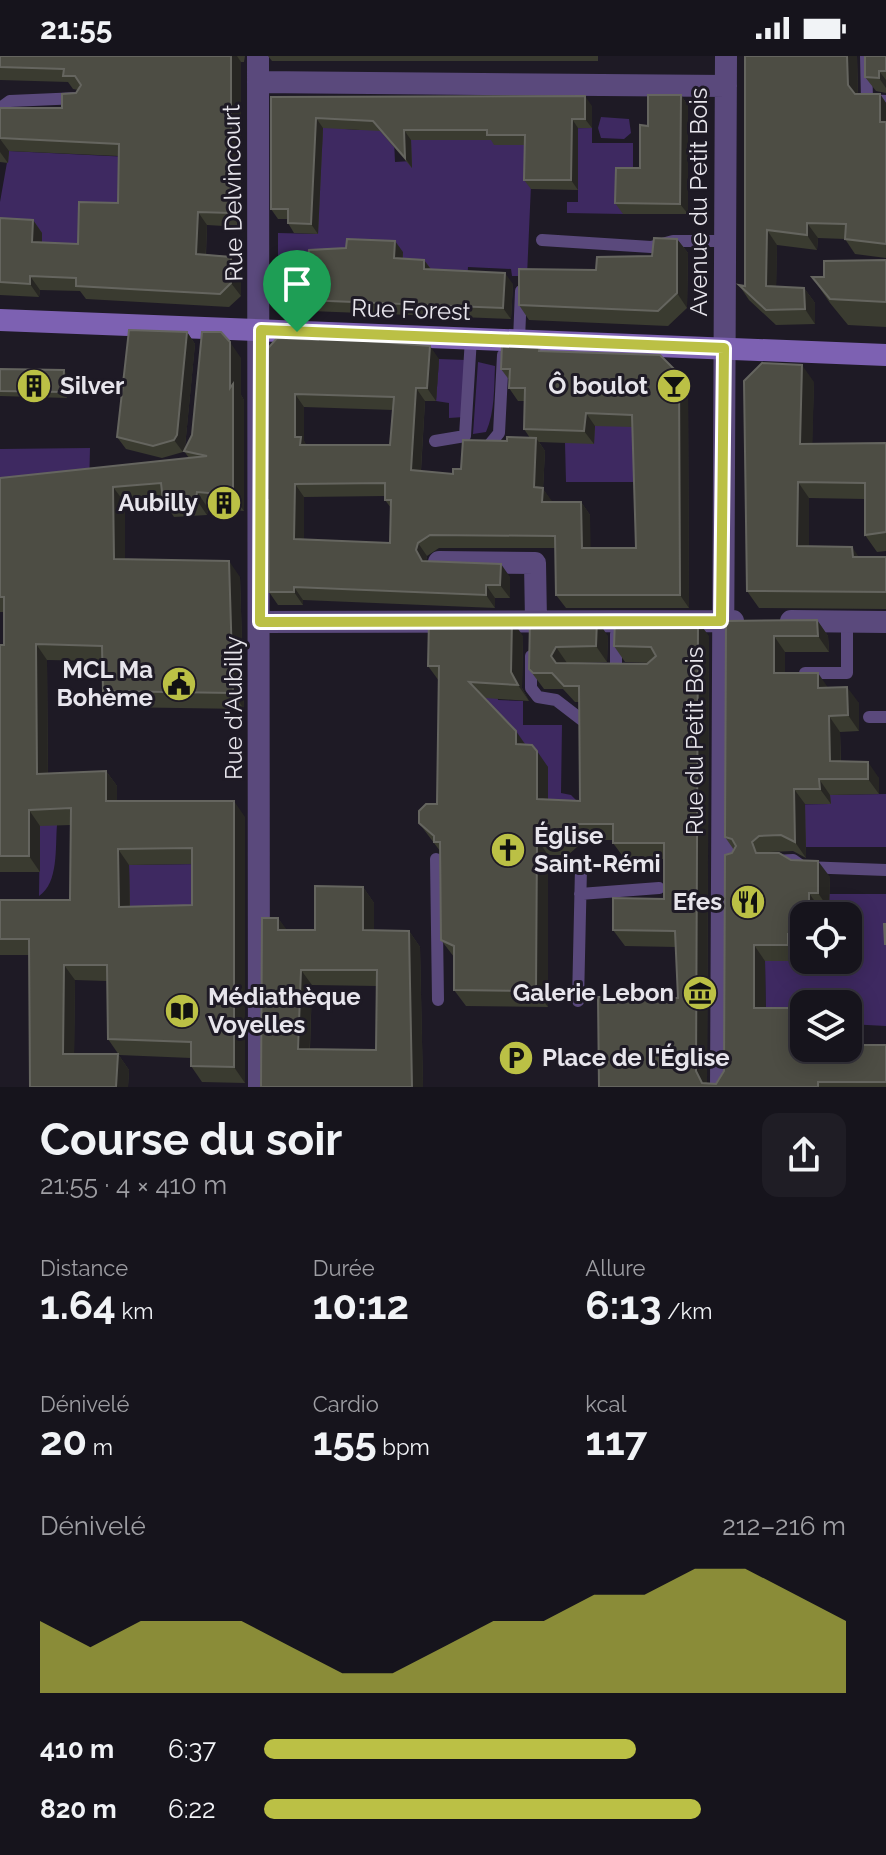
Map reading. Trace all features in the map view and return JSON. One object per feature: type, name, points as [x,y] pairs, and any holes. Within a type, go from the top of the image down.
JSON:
[{"type":"main road","name":"Rue Forest","points":[[0,320],[205,334],[261,330],[886,355]]},
{"type":"street","name":"Rue Delvincourt","points":[[258,56],[261,330]]},
{"type":"street","name":"Avenue du Petit Bois","points":[[724,348],[726,56]]},
{"type":"street","points":[[258,82],[726,86]]},
{"type":"street","name":"Rue d'Aubilly","points":[[259,1087],[261,330]]},
{"type":"street","name":"Rue du Petit Bois","points":[[721,1087],[730,862],[721,621],[724,348]]},
{"type":"street","points":[[439,562],[535,563],[533,631]]},
{"type":"street","points":[[260,622],[533,631],[617,621],[886,622]]},
{"type":"lane","points":[[866,56],[867,100],[886,101]]},
{"type":"lane","points":[[0,108],[10,101],[81,98]]},
{"type":"lane","points":[[542,240],[651,247],[673,241],[725,241]]},
{"type":"lane","points":[[490,444],[499,433],[521,286]]},
{"type":"lane","points":[[435,441],[465,436],[471,338]]},
{"type":"lane","points":[[616,671],[617,621]]},
{"type":"lane","points":[[805,673],[847,673],[847,621]]},
{"type":"lane","points":[[533,631],[531,688],[538,697],[556,700],[582,720]]},
{"type":"lane","points":[[601,671],[630,671]]},
{"type":"lane","points":[[869,717],[886,717]]},
{"type":"lane","points":[[436,859],[438,1000]]},
{"type":"lane","points":[[771,861],[793,860],[803,867],[886,870]]},
{"type":"lane","points":[[578,1001],[581,868]]},
{"type":"lane","points":[[580,894],[659,888]]},
{"type":"shaded area","points":[[323,112],[345,129],[359,130],[367,121],[394,140],[395,162],[411,161],[411,140],[494,140],[495,145],[531,145],[531,129],[592,128],[592,143],[633,143],[633,179],[623,214],[567,213],[567,202],[578,202],[578,140],[532,162],[527,276],[512,276],[511,269],[468,267],[467,282],[415,270],[414,259],[403,258],[403,253],[298,259],[278,267],[278,233],[318,234],[310,147],[322,147]]},
{"type":"shaded area","points":[[601,117],[629,119],[631,133],[624,139],[601,138],[598,128]]},
{"type":"shaded area","points":[[9,151],[129,157],[127,240],[87,257],[0,243],[0,202]]},
{"type":"shaded area","points":[[439,359],[466,360],[464,417],[449,418],[449,403],[436,401]]},
{"type":"shaded area","points":[[478,362],[495,366],[494,399],[486,432],[473,434]]},
{"type":"shaded area","points":[[637,403],[642,482],[566,482],[565,443],[593,443],[595,415]]},
{"type":"shaded area","points":[[90,448],[89,488],[0,495],[0,449]]},
{"type":"shaded area","points":[[497,684],[498,700],[523,701],[523,725],[562,725],[561,793],[571,795],[584,808],[585,829],[465,750],[481,699]]},
{"type":"shaded area","points":[[886,794],[886,847],[806,847],[805,830],[771,805],[830,804],[830,795]]},
{"type":"shaded area","points":[[40,825],[57,825],[53,874],[39,896]]},
{"type":"shaded area","points":[[203,864],[203,912],[130,918],[129,865]]},
{"type":"shaded area","points":[[829,894],[886,894],[886,1026],[862,1025],[862,990],[790,990],[790,1024],[766,1024],[765,961],[790,960],[790,974],[862,974],[862,902],[829,902]]},
{"type":"building","points":[[0,56],[231,56],[231,213],[198,212],[196,254],[231,257],[231,283],[220,294],[76,286],[76,278],[30,276],[30,284],[0,282],[0,218],[33,220],[32,242],[78,244],[79,202],[118,203],[119,144],[0,138],[0,108],[62,108],[62,94],[76,93],[81,85],[75,76],[63,76],[64,69],[0,67]]},
{"type":"building","points":[[745,56],[847,56],[848,85],[855,94],[880,94],[880,122],[886,122],[886,244],[845,239],[846,224],[807,223],[807,235],[767,230],[766,286],[804,288],[805,309],[766,310],[739,285],[745,286]]},
{"type":"building","points":[[865,56],[886,56],[886,71],[879,71],[879,78],[865,77]]},
{"type":"building","points":[[648,95],[681,95],[680,204],[615,203],[616,168],[640,168],[640,125],[648,126]]},
{"type":"building","points":[[585,96],[585,119],[572,119],[571,180],[524,180],[525,135],[487,135],[487,130],[404,130],[405,158],[373,121],[316,118],[311,224],[288,223],[288,209],[271,209],[271,97]]},
{"type":"building","points":[[654,238],[677,239],[677,293],[658,311],[519,305],[519,269],[596,270],[597,257],[652,256]]},
{"type":"building","points":[[347,239],[395,241],[394,258],[424,260],[424,269],[505,273],[503,308],[279,299],[270,289],[270,270],[288,270],[288,262],[307,263],[309,250],[346,248]]},
{"type":"building","points":[[886,260],[886,302],[830,299],[812,277],[824,277],[824,261]]},
{"type":"building","points":[[129,330],[187,332],[174,440],[153,446],[117,437]]},
{"type":"building","points":[[202,332],[221,332],[230,342],[233,495],[197,492],[196,499],[163,501],[161,483],[113,487],[114,559],[229,561],[233,693],[103,691],[102,646],[36,644],[37,774],[106,771],[106,801],[234,801],[234,1067],[191,1066],[191,1042],[108,1039],[107,965],[64,965],[63,1054],[118,1054],[116,1087],[30,1087],[29,939],[0,939],[0,900],[70,900],[71,808],[29,810],[29,856],[0,856],[0,645],[4,645],[4,597],[0,597],[0,478],[207,456],[184,451],[192,435]],"holes":[[[192,848],[192,905],[119,907],[118,849]]]},
{"type":"building","points":[[319,337],[430,346],[427,388],[416,388],[411,470],[453,474],[453,469],[461,469],[463,440],[536,438],[534,487],[543,488],[542,502],[581,502],[582,548],[636,548],[632,415],[586,413],[584,431],[524,429],[525,388],[509,388],[510,369],[501,369],[502,344],[540,345],[539,351],[660,355],[679,374],[680,595],[556,595],[555,536],[430,535],[418,543],[416,550],[422,561],[501,564],[500,585],[486,585],[486,595],[294,587],[294,592],[269,592],[268,500],[263,500],[263,354],[277,338],[318,340]],"holes":[[[295,394],[394,397],[390,445],[300,445],[301,437],[295,437]],[[385,483],[385,500],[391,500],[390,543],[294,539],[295,484]]]},
{"type":"building","points":[[762,363],[802,365],[800,444],[886,443],[886,532],[865,535],[865,483],[798,482],[797,546],[852,547],[853,557],[886,557],[886,592],[747,591],[744,381]]},
{"type":"building","name":"Silver","points":[[0,369],[64,370],[63,392],[0,391]]},
{"type":"building","points":[[429,620],[512,620],[511,672],[518,685],[469,682],[516,731],[516,744],[532,745],[537,751],[537,799],[580,801],[579,686],[564,686],[552,673],[533,673],[529,669],[530,620],[597,620],[596,646],[556,647],[551,656],[556,663],[647,664],[656,656],[651,647],[614,646],[615,620],[698,621],[696,1071],[702,1083],[716,1084],[724,1071],[725,855],[732,853],[736,846],[732,839],[725,837],[726,621],[817,620],[818,636],[774,636],[774,673],[818,673],[818,688],[847,687],[848,715],[829,716],[830,761],[868,762],[868,779],[819,779],[820,789],[794,789],[795,842],[781,835],[759,836],[752,842],[756,853],[779,853],[791,860],[818,861],[818,893],[809,893],[809,902],[790,902],[788,945],[754,945],[754,1008],[790,1008],[790,1062],[862,1062],[862,1045],[886,1045],[886,1082],[818,1082],[818,1087],[599,1087],[598,997],[678,998],[675,931],[613,930],[613,898],[664,899],[664,843],[613,843],[613,824],[574,824],[557,839],[537,839],[536,991],[454,990],[454,946],[441,940],[440,842],[434,842],[434,836],[419,823],[419,811],[426,804],[437,804],[439,666],[428,666]]},
{"type":"building","points":[[315,886],[363,887],[363,930],[409,931],[412,1087],[261,1087],[262,918],[278,918],[278,930],[315,930]],"holes":[[[301,970],[377,970],[376,1050],[298,1049]]]},
{"type":"place","name":"Silver","points":[[34,386]]},
{"type":"place","name":"Ô boulot","points":[[674,386]]},
{"type":"place","name":"Aubilly","points":[[224,503]]},
{"type":"place","name":"MCL Ma Bohème","points":[[179,684]]},
{"type":"place","name":"Église Saint-Rémi","points":[[508,850]]},
{"type":"place","name":"Efes","points":[[748,902]]},
{"type":"place","name":"Galerie Lebon","points":[[700,993]]},
{"type":"place","name":"Médiathèque Voyelles","points":[[182,1011]]},
{"type":"place","name":"Place de l'Église","points":[[516,1058]]},
{"type":"route","points":[[261,330],[297,332],[724,348],[721,621],[260,622],[261,330]]}]
